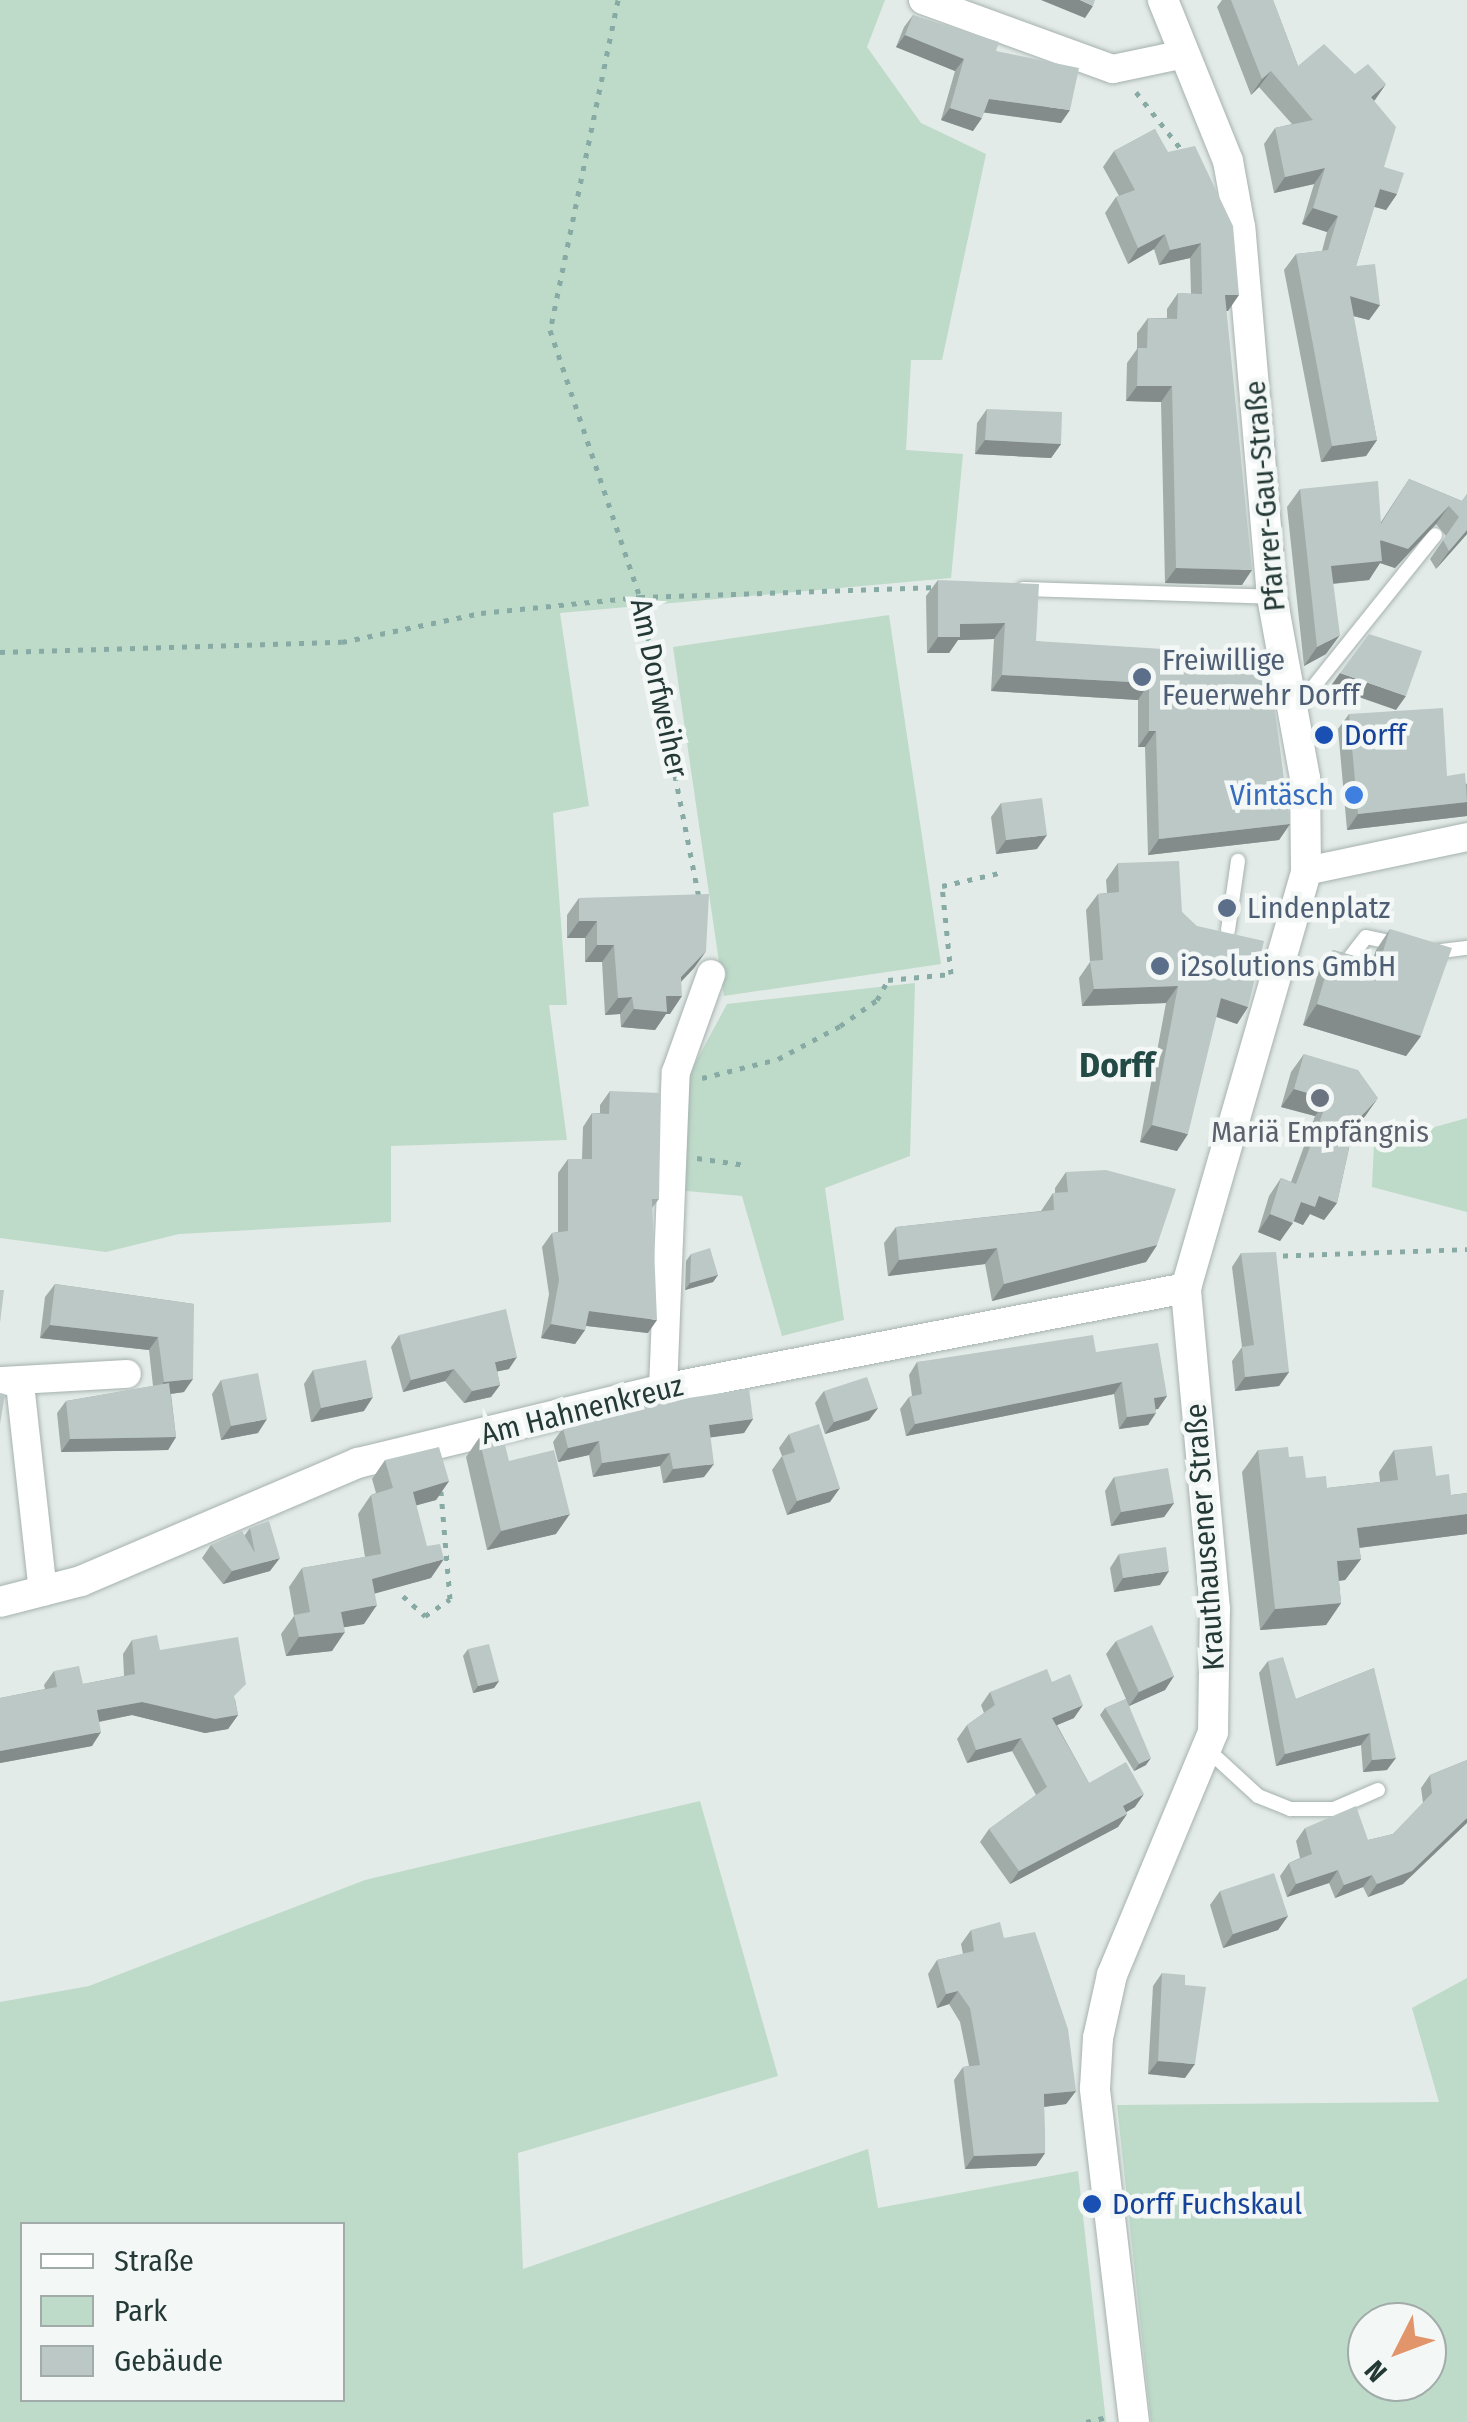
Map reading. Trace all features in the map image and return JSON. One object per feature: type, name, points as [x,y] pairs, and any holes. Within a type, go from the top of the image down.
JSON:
[{"type":"street","points":[[923,0],[1113,69],[1184,54]]},
{"type":"street","name":"Pfarrer-Gau-Straße","points":[[1164,0],[1228,161],[1240,227],[1272,597],[1292,713],[1306,871],[1186,1288]]},
{"type":"street","points":[[1306,871],[1467,837]]},
{"type":"street","points":[[663,1389],[676,1072],[711,974]]},
{"type":"street","name":"Am Hahnenkreuz","points":[[0,1602],[43,1592],[287,1486],[430,1446],[663,1389],[1186,1288]]},
{"type":"street","name":"Krauthausener Straße","points":[[1124,2418],[1098,2038],[1112,1975],[1208,1750],[1214,1609],[1186,1288]]},
{"type":"street","points":[[43,1592],[10,1382],[126,1374]]},
{"type":"lane","points":[[1292,713],[1435,534]]},
{"type":"lane","points":[[997,589],[1272,597]]},
{"type":"lane","points":[[1228,930],[1238,861]]},
{"type":"lane","points":[[1348,960],[1366,937],[1439,953],[1467,948]]},
{"type":"lane","points":[[1208,1750],[1258,1796],[1290,1808],[1334,1809],[1378,1790]]},
{"type":"path","name":"Am Dorfweiher","points":[[618,0],[550,330],[640,597],[702,918]]},
{"type":"path","points":[[1098,63],[1144,98],[1191,161]]},
{"type":"path","points":[[0,652],[342,642],[480,613],[640,597],[938,587]]},
{"type":"path","points":[[684,1082],[778,1058],[877,1000],[888,980],[950,974],[942,886],[999,874]]},
{"type":"path","points":[[679,1156],[746,1164]]},
{"type":"path","points":[[1264,1256],[1467,1249]]},
{"type":"path","points":[[403,1596],[425,1616],[450,1599],[430,1446]]},
{"type":"path","points":[[1086,2422],[1124,2418]]},
{"type":"green space","points":[[0,0],[885,0],[867,47],[921,123],[986,154],[942,360],[911,360],[906,450],[963,454],[951,578],[560,613],[589,806],[553,813],[567,1005],[549,1005],[567,1140],[391,1146],[391,1222],[179,1234],[106,1252],[0,1238]]},
{"type":"green space","points":[[889,615],[941,964],[724,996],[673,647]]},
{"type":"green space","points":[[915,983],[910,1156],[825,1188],[844,1320],[782,1336],[742,1196],[676,1190],[685,1082],[727,1004]]},
{"type":"green space","points":[[1467,1118],[1467,1212],[1372,1187],[1374,1144]]},
{"type":"green space","points":[[700,1801],[778,2076],[518,2153],[523,2269],[868,2149],[878,2208],[1078,2171],[1106,2422],[0,2422],[0,2002],[89,1986],[365,1880]]},
{"type":"green space","points":[[1467,1978],[1467,2422],[1151,2422],[1117,2105],[1439,2102],[1412,2008]]},
{"type":"building","points":[[1231,0],[1273,0],[1298,66],[1324,44],[1355,74],[1368,64],[1386,84],[1371,97],[1396,127],[1384,167],[1404,173],[1397,194],[1380,189],[1356,266],[1375,264],[1380,305],[1350,296],[1377,440],[1332,446],[1296,254],[1328,250],[1338,216],[1313,208],[1325,168],[1285,177],[1275,128],[1313,120],[1271,71],[1262,79]]},
{"type":"building","points":[[913,15],[999,42],[996,51],[1079,68],[1070,110],[989,99],[982,118],[950,108],[964,59],[905,35]]},
{"type":"building","points":[[1155,129],[1168,152],[1195,146],[1233,226],[1239,295],[1225,295],[1252,570],[1176,568],[1172,386],[1137,386],[1138,348],[1147,348],[1148,318],[1177,319],[1178,293],[1202,294],[1201,243],[1170,250],[1165,234],[1138,248],[1116,197],[1135,190],[1114,151]]},
{"type":"building","points":[[987,409],[1062,412],[1061,444],[985,440]]},
{"type":"building","points":[[1409,479],[1462,501],[1467,494],[1467,530],[1449,551],[1443,540],[1459,517],[1449,506],[1408,549],[1380,540],[1382,561],[1331,566],[1340,635],[1317,647],[1300,489],[1378,481],[1381,524]]},
{"type":"building","points":[[938,580],[1039,584],[1036,641],[1179,650],[1179,671],[1270,673],[1290,824],[1159,839],[1156,731],[1149,731],[1149,683],[1002,675],[1005,623],[960,624],[960,637],[938,637]]},
{"type":"building","points":[[1369,634],[1422,651],[1406,696],[1340,673]]},
{"type":"building","points":[[1443,708],[1447,776],[1465,773],[1467,802],[1358,814],[1349,714]]},
{"type":"building","points":[[1042,798],[1047,835],[1006,840],[1001,803]]},
{"type":"building","points":[[1179,861],[1182,912],[1197,926],[1264,941],[1248,1007],[1221,998],[1188,1134],[1152,1125],[1178,986],[1094,989],[1090,961],[1103,960],[1098,894],[1119,892],[1118,863]]},
{"type":"building","points":[[709,894],[706,951],[681,977],[682,996],[666,996],[667,1012],[634,1009],[632,997],[618,998],[614,945],[597,945],[597,921],[579,921],[579,898]]},
{"type":"building","points":[[1390,929],[1452,948],[1421,1036],[1317,1004],[1333,950],[1379,964]]},
{"type":"building","points":[[1304,1054],[1358,1070],[1378,1098],[1354,1124],[1337,1203],[1319,1196],[1315,1207],[1301,1202],[1293,1223],[1270,1214],[1281,1178],[1296,1184],[1328,1099],[1294,1089]]},
{"type":"building","points":[[610,1091],[661,1093],[659,1199],[652,1199],[657,1320],[589,1311],[585,1330],[551,1324],[559,1280],[552,1233],[568,1231],[568,1159],[592,1159],[592,1113],[609,1114]]},
{"type":"building","points":[[1106,1170],[1176,1189],[1157,1245],[1004,1284],[997,1248],[899,1260],[896,1227],[1054,1210],[1053,1193],[1068,1192],[1066,1172]]},
{"type":"building","points":[[710,1248],[718,1275],[690,1283],[691,1254]]},
{"type":"building","points":[[1276,1252],[1289,1372],[1245,1377],[1242,1347],[1254,1345],[1241,1253]]},
{"type":"building","points":[[55,1284],[194,1304],[193,1379],[164,1382],[158,1337],[50,1325]]},
{"type":"building","points":[[0,1290],[4,1290],[0,1323]]},
{"type":"building","points":[[506,1309],[517,1357],[495,1362],[500,1385],[472,1391],[454,1369],[411,1380],[399,1335]]},
{"type":"building","points":[[1093,1335],[1096,1352],[1158,1343],[1167,1396],[1154,1398],[1156,1413],[1127,1417],[1122,1382],[915,1424],[909,1397],[922,1394],[917,1362]]},
{"type":"building","points":[[366,1360],[373,1397],[321,1408],[313,1370]]},
{"type":"building","points":[[258,1373],[267,1419],[231,1426],[221,1380]]},
{"type":"building","points":[[867,1377],[878,1408],[834,1422],[824,1391]]},
{"type":"building","points":[[169,1383],[176,1437],[70,1439],[66,1401]]},
{"type":"building","points":[[749,1389],[753,1419],[709,1425],[714,1464],[673,1469],[670,1453],[602,1463],[599,1441],[568,1448],[563,1428],[614,1409]]},
{"type":"building","points":[[0,1393],[5,1394],[0,1424]]},
{"type":"building","points":[[819,1424],[840,1488],[797,1501],[782,1456],[795,1452],[789,1434]]},
{"type":"building","points":[[502,1433],[509,1461],[554,1450],[570,1514],[501,1531],[479,1438]]},
{"type":"building","points":[[1432,1446],[1436,1476],[1449,1474],[1451,1495],[1467,1493],[1467,1514],[1357,1528],[1361,1559],[1337,1561],[1341,1603],[1275,1609],[1258,1450],[1288,1447],[1289,1457],[1303,1456],[1306,1478],[1326,1476],[1327,1488],[1398,1480],[1394,1450]]},
{"type":"building","points":[[439,1447],[449,1481],[413,1492],[427,1546],[440,1544],[444,1559],[372,1579],[377,1605],[341,1612],[345,1632],[299,1637],[294,1615],[310,1612],[302,1568],[381,1554],[371,1495],[393,1488],[385,1460]]},
{"type":"building","points":[[1168,1468],[1174,1503],[1121,1512],[1114,1477]]},
{"type":"building","points":[[269,1521],[280,1558],[232,1571],[211,1545],[242,1531],[255,1553],[250,1528]]},
{"type":"building","points":[[1166,1547],[1169,1571],[1123,1578],[1119,1554]]},
{"type":"building","points":[[1152,1625],[1174,1676],[1139,1692],[1116,1641]]},
{"type":"building","points":[[157,1635],[160,1650],[238,1637],[246,1684],[234,1696],[238,1715],[215,1719],[142,1702],[97,1710],[101,1732],[0,1751],[0,1698],[57,1687],[54,1671],[79,1666],[83,1684],[135,1674],[132,1640]]},
{"type":"building","points":[[489,1644],[499,1681],[478,1686],[468,1649]]},
{"type":"building","points":[[1283,1657],[1296,1699],[1374,1668],[1396,1758],[1372,1760],[1370,1733],[1285,1754],[1268,1661]]},
{"type":"building","points":[[1047,1669],[1052,1682],[1070,1674],[1083,1705],[1052,1718],[1089,1783],[1126,1762],[1144,1794],[1123,1806],[1127,1814],[1019,1871],[989,1829],[1047,1787],[1021,1738],[976,1750],[967,1725],[995,1705],[990,1692]]},
{"type":"building","points":[[1126,1699],[1151,1758],[1139,1764],[1105,1708]]},
{"type":"building","points":[[1467,1760],[1467,1818],[1412,1871],[1377,1884],[1372,1875],[1344,1885],[1338,1870],[1296,1884],[1289,1863],[1312,1854],[1305,1828],[1356,1806],[1368,1840],[1393,1834],[1432,1793],[1430,1775]]},
{"type":"building","points":[[1274,1873],[1288,1916],[1233,1934],[1220,1891]]},
{"type":"building","points":[[1000,1922],[1004,1938],[1035,1932],[1068,2029],[1076,2091],[1044,2094],[1045,2153],[974,2156],[963,2067],[980,2065],[970,2008],[958,1991],[946,1994],[937,1960],[974,1951],[971,1930]]},
{"type":"building","points":[[1162,1973],[1185,1975],[1185,1985],[1206,1987],[1195,2064],[1158,2061]]},
{"type":"place","name":"Freiwillige Feuerwehr Dorff","points":[[1142,677]]},
{"type":"place","name":"Dorff","points":[[1324,735]]},
{"type":"place","name":"Vintäsch","points":[[1354,795]]},
{"type":"place","name":"Lindenplatz","points":[[1227,908]]},
{"type":"place","name":"i2solutions GmbH","points":[[1160,966]]},
{"type":"place","name":"Mariä Empfängnis","points":[[1320,1098]]},
{"type":"place","name":"Dorff Fuchskaul","points":[[1092,2204]]},
{"type":"district","name":"Dorff","points":[[1117,1065]]}]
